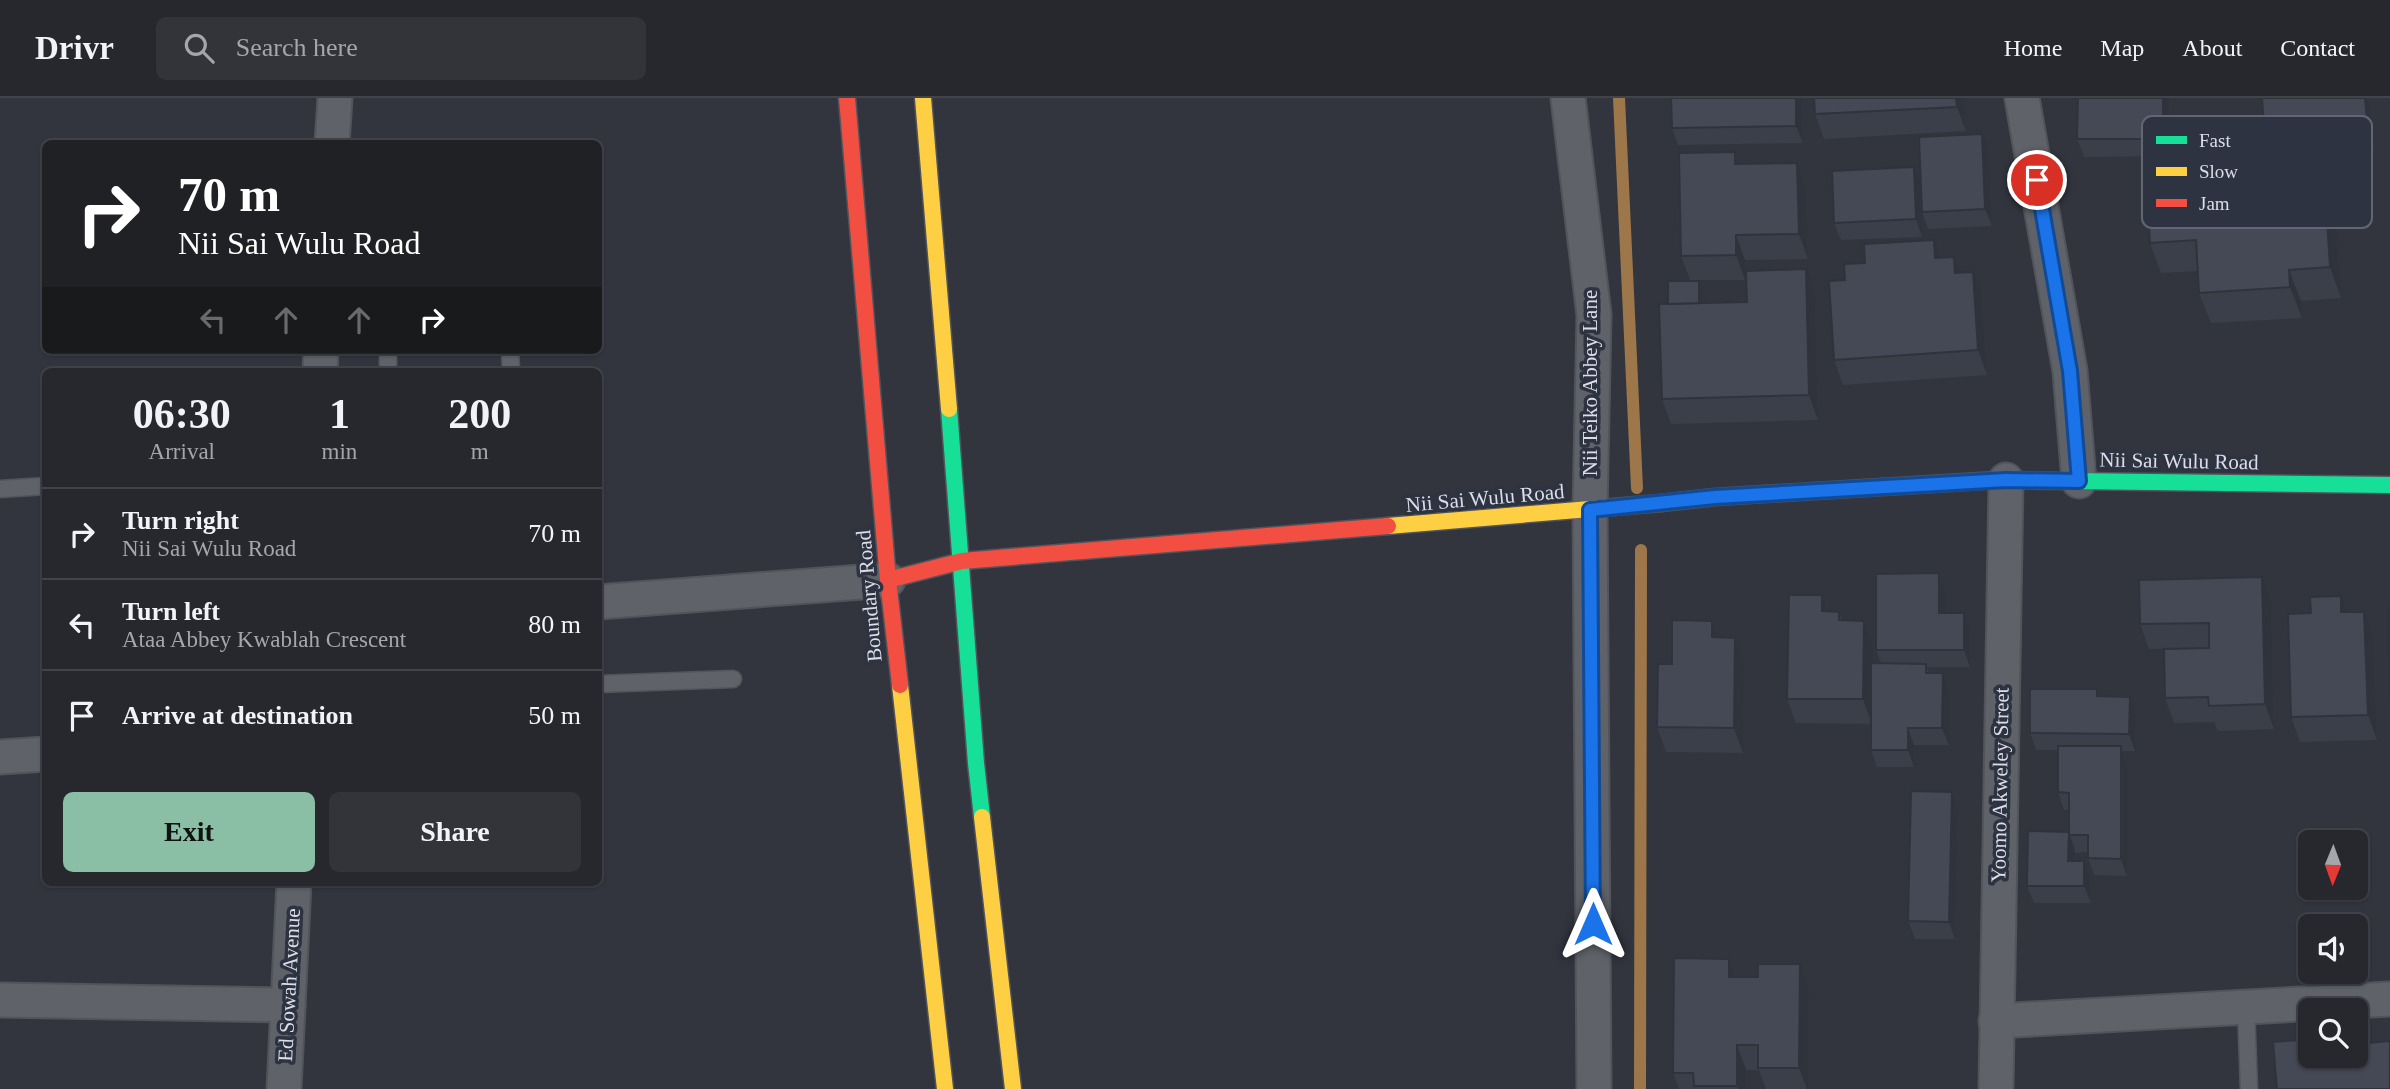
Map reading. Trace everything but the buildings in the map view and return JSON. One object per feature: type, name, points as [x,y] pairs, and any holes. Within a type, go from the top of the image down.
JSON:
[{"type":"main road","name":"Boundary Road","points":[[846,98],[888,580],[945,1089]]},
{"type":"main road","points":[[923,98],[976,763],[1013,1089]]},
{"type":"main road","name":"Nii Sai Wulu Road","points":[[888,580],[962,561],[1590,510],[1715,497],[2006,480],[2390,485]]},
{"type":"street","points":[[332,140],[335,98]]},
{"type":"street","name":"Nii Teiko Abbey Lane","points":[[1567,98],[1594,314],[1590,510],[1594,1089]]},
{"type":"street","points":[[2022,98],[2070,371],[2079,481]]},
{"type":"street","name":"Yoomo Akweley Street","points":[[1996,1089],[2006,480]]},
{"type":"street","points":[[602,603],[888,580]]},
{"type":"street","points":[[0,757],[42,754]]},
{"type":"street","name":"Ed Sowah Avenue","points":[[284,1089],[294,886]]},
{"type":"street","points":[[1996,1021],[2390,999]]},
{"type":"street","points":[[0,1000],[288,1005]]},
{"type":"lane","points":[[0,489],[42,486]]},
{"type":"lane","points":[[602,684],[733,679]]},
{"type":"lane","points":[[2246,1007],[2249,1089]]},
{"type":"waterway","points":[[1619,98],[1637,488]]},
{"type":"waterway","points":[[1640,1089],[1641,550]]},
{"type":"traffic: fast","points":[[949,409],[982,817]]},
{"type":"traffic: fast","points":[[1998,480],[2390,485]]},
{"type":"traffic: slow","points":[[923,98],[949,409]]},
{"type":"traffic: slow","points":[[1388,526],[1661,503]]},
{"type":"traffic: slow","points":[[900,685],[945,1089]]},
{"type":"traffic: slow","points":[[982,817],[1013,1089]]},
{"type":"traffic: jam","points":[[847,98],[888,580],[900,685]]},
{"type":"traffic: jam","points":[[1661,503],[1715,497],[1998,480]]},
{"type":"traffic: jam","points":[[888,580],[962,561],[1388,526]]},
{"type":"route","points":[[1593,924],[1590,510],[1715,497],[2006,480],[2079,481],[2070,371],[2037,180]]}]
